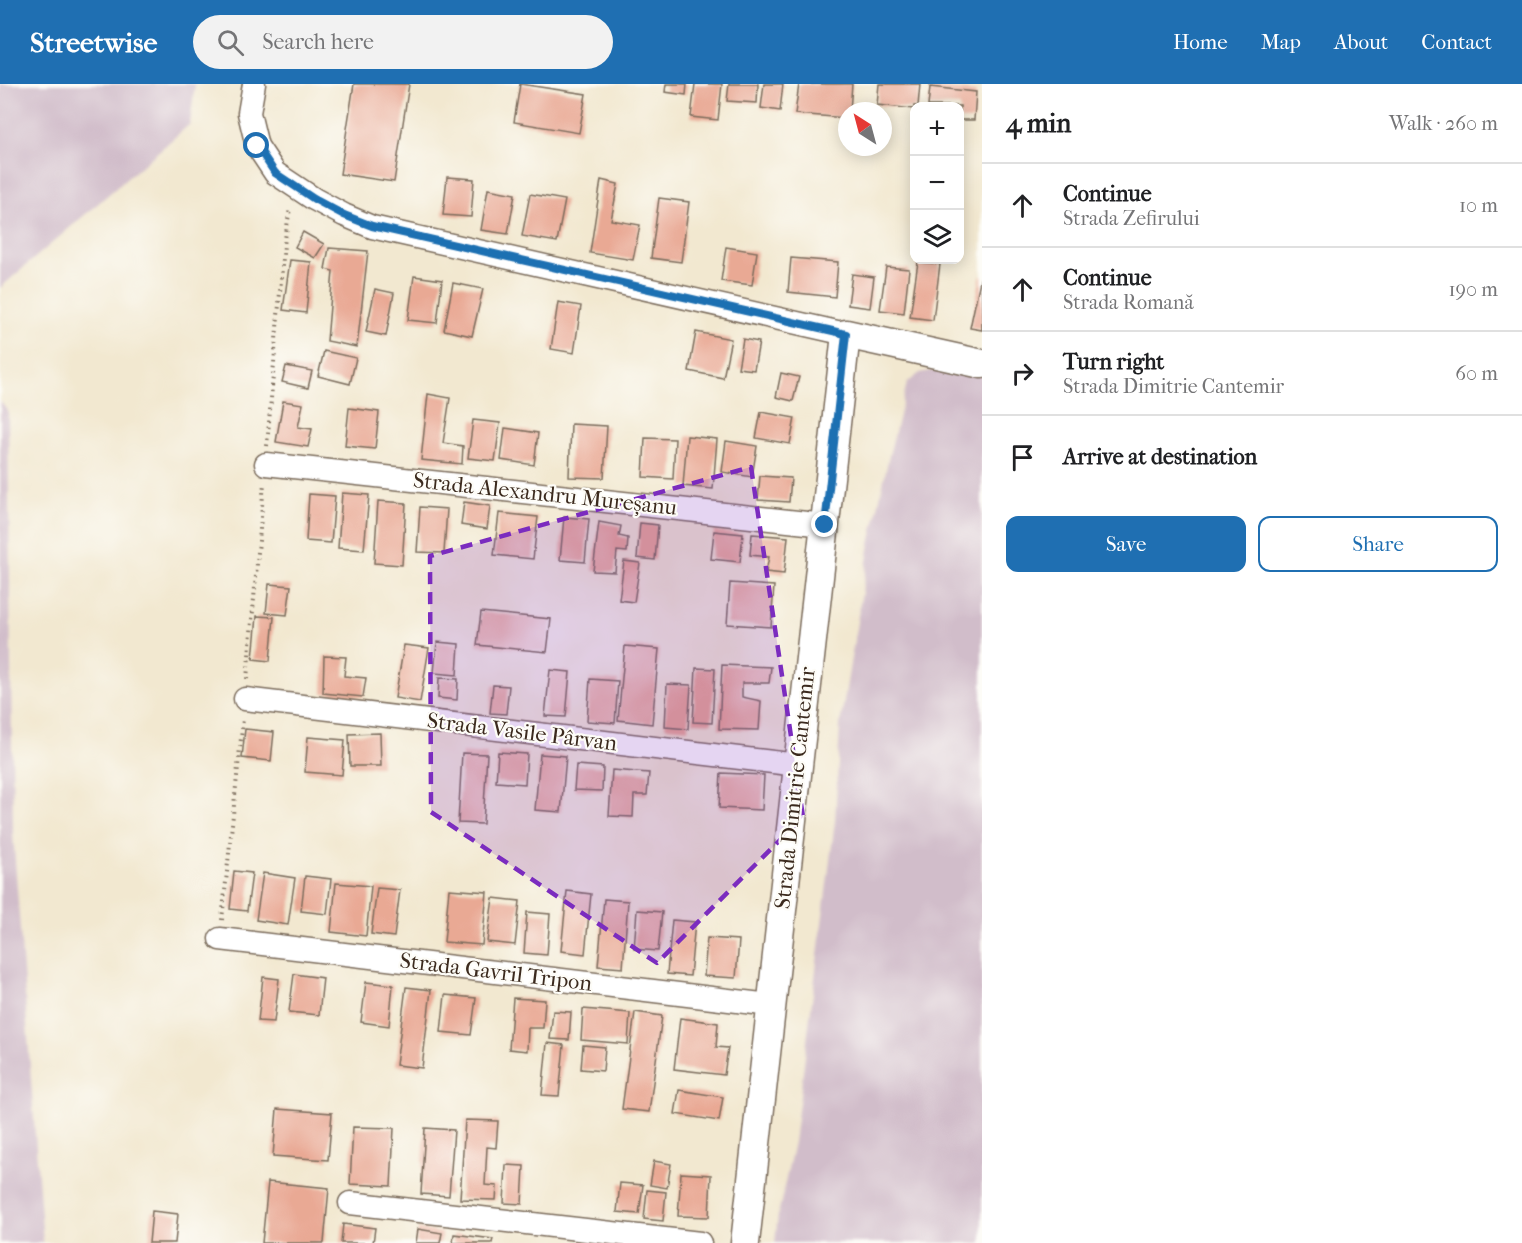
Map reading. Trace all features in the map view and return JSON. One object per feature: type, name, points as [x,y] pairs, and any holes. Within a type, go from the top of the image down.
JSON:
[{"type":"street","points":[[254,84],[249,113],[257,146],[284,179],[314,199],[344,215],[372,226],[982,364]]},
{"type":"street","name":"Strada Dimitrie Cantemir","points":[[745,1243],[846,334]]},
{"type":"street","name":"Strada Alexandru Mureșanu","points":[[266,464],[825,525]]},
{"type":"street","name":"Strada Vasile Pârvan","points":[[245,699],[798,765]]},
{"type":"street","name":"Strada Gavril Tripon","points":[[220,939],[771,1005]]},
{"type":"street","points":[[350,1203],[700,1243]]},
{"type":"path","points":[[220,939],[266,464],[284,245],[284,179]]},
{"type":"highlighted area","points":[[751,467],[803,817],[657,963],[431,812],[430,556]]},
{"type":"shaded area","points":[[0,84],[195,84],[190,124],[0,288]]},
{"type":"shaded area","points":[[982,364],[982,1243],[775,1243],[778,1215],[794,1142],[835,821],[840,725],[869,549],[889,456],[907,383],[920,373]]},
{"type":"shaded area","points":[[0,401],[8,412],[13,833],[43,1243],[0,1243]]},
{"type":"building","points":[[354,84],[409,84],[394,182],[340,174]]},
{"type":"building","points":[[520,84],[586,94],[579,133],[514,122]]},
{"type":"building","points":[[666,84],[687,84],[686,95],[665,92]]},
{"type":"building","points":[[695,84],[722,84],[718,120],[691,117]]},
{"type":"building","points":[[729,84],[758,84],[757,103],[727,101]]},
{"type":"building","points":[[764,84],[783,84],[780,111],[761,108]]},
{"type":"building","points":[[799,84],[852,84],[851,102],[838,102],[838,117],[795,114]]},
{"type":"building","points":[[879,84],[920,84],[918,102],[910,102],[910,109],[892,107],[892,102],[877,102]]},
{"type":"building","points":[[930,87],[976,92],[974,120],[964,120],[964,102],[928,102]]},
{"type":"building","points":[[447,177],[474,179],[471,217],[443,215]]},
{"type":"building","points":[[601,180],[618,184],[611,220],[640,225],[633,260],[590,253]]},
{"type":"building","points":[[488,189],[515,194],[508,234],[481,230]]},
{"type":"building","points":[[530,194],[565,200],[557,242],[522,236]]},
{"type":"building","points":[[659,198],[689,202],[681,262],[651,258]]},
{"type":"building","points":[[303,232],[324,244],[315,258],[295,247]]},
{"type":"building","points":[[726,247],[757,252],[752,285],[721,281]]},
{"type":"building","points":[[329,248],[368,251],[357,347],[327,341],[333,271],[325,269]]},
{"type":"building","points":[[791,258],[838,262],[835,297],[788,292]]},
{"type":"building","points":[[290,260],[311,262],[306,313],[283,310]]},
{"type":"building","points":[[918,264],[940,264],[933,320],[910,317]]},
{"type":"building","points":[[886,267],[909,269],[904,313],[880,310]]},
{"type":"building","points":[[852,274],[874,277],[870,308],[848,305]]},
{"type":"building","points":[[414,276],[442,280],[437,323],[408,320]]},
{"type":"building","points":[[982,276],[982,330],[970,328]]},
{"type":"building","points":[[453,283],[483,289],[472,336],[444,330]]},
{"type":"building","points":[[375,289],[394,293],[386,336],[366,332]]},
{"type":"building","points":[[558,302],[581,306],[574,353],[551,349]]},
{"type":"building","points":[[696,332],[731,339],[723,378],[689,371]]},
{"type":"building","points":[[743,339],[759,342],[754,370],[738,368]]},
{"type":"building","points":[[324,351],[356,358],[350,384],[318,376]]},
{"type":"building","points":[[286,366],[312,371],[308,388],[282,382]]},
{"type":"building","points":[[781,373],[799,377],[793,401],[776,397]]},
{"type":"building","points":[[428,394],[450,398],[443,443],[463,446],[462,464],[421,460]]},
{"type":"building","points":[[283,401],[303,404],[298,427],[312,429],[308,447],[276,442]]},
{"type":"building","points":[[349,408],[379,412],[375,449],[345,446]]},
{"type":"building","points":[[761,412],[795,418],[790,444],[756,438]]},
{"type":"building","points":[[473,420],[500,423],[495,461],[468,458]]},
{"type":"building","points":[[571,424],[607,426],[604,478],[569,477]]},
{"type":"building","points":[[505,428],[538,433],[534,465],[501,460]]},
{"type":"building","points":[[687,436],[717,439],[713,489],[683,486]]},
{"type":"building","points":[[645,438],[675,439],[673,479],[643,477]]},
{"type":"building","points":[[726,441],[757,446],[752,477],[722,472]]},
{"type":"building","points":[[760,476],[791,478],[789,502],[758,500]]},
{"type":"building","points":[[342,493],[369,495],[364,550],[338,548]]},
{"type":"building","points":[[309,494],[335,496],[331,543],[306,541]]},
{"type":"building","points":[[378,501],[406,503],[402,565],[374,563]]},
{"type":"building","points":[[464,502],[490,506],[487,529],[461,525]]},
{"type":"building","points":[[420,507],[447,509],[444,553],[417,552]]},
{"type":"building","points":[[499,513],[538,517],[533,559],[494,555]]},
{"type":"building","points":[[564,517],[589,519],[585,562],[560,560]]},
{"type":"building","points":[[599,522],[621,526],[619,536],[628,538],[627,552],[617,551],[615,572],[593,571]]},
{"type":"building","points":[[640,523],[658,525],[655,560],[637,558]]},
{"type":"building","points":[[714,531],[743,534],[740,562],[711,559]]},
{"type":"building","points":[[752,534],[788,537],[784,574],[766,572],[769,557],[750,555]]},
{"type":"building","points":[[624,561],[640,563],[634,602],[619,600]]},
{"type":"building","points":[[730,583],[774,586],[771,627],[727,624]]},
{"type":"building","points":[[269,584],[291,586],[287,615],[266,613]]},
{"type":"building","points":[[481,612],[551,619],[547,652],[477,645]]},
{"type":"building","points":[[257,616],[274,617],[270,661],[253,659]]},
{"type":"building","points":[[437,642],[459,644],[457,675],[434,673]]},
{"type":"building","points":[[404,645],[429,648],[420,702],[395,698]]},
{"type":"building","points":[[625,646],[659,649],[652,724],[618,720]]},
{"type":"building","points":[[324,656],[346,657],[344,676],[366,678],[363,697],[323,693]]},
{"type":"building","points":[[722,665],[771,667],[769,683],[742,683],[742,697],[761,701],[759,730],[719,729]]},
{"type":"building","points":[[696,668],[715,669],[712,723],[693,722]]},
{"type":"building","points":[[550,670],[570,672],[566,717],[545,716]]},
{"type":"building","points":[[439,678],[458,679],[457,700],[438,698]]},
{"type":"building","points":[[590,679],[618,681],[615,723],[587,721]]},
{"type":"building","points":[[667,684],[691,685],[688,729],[665,727]]},
{"type":"building","points":[[493,685],[509,686],[506,714],[490,713]]},
{"type":"building","points":[[245,729],[274,732],[271,761],[242,758]]},
{"type":"building","points":[[380,733],[381,766],[350,766],[349,734]]},
{"type":"building","points":[[308,737],[345,740],[342,775],[305,772]]},
{"type":"building","points":[[498,752],[527,754],[525,784],[496,782]]},
{"type":"building","points":[[462,753],[487,754],[483,824],[458,823]]},
{"type":"building","points":[[540,754],[566,756],[561,812],[535,810]]},
{"type":"building","points":[[576,765],[603,767],[602,791],[574,790]]},
{"type":"building","points":[[612,770],[649,773],[647,795],[634,795],[633,817],[609,816]]},
{"type":"building","points":[[721,773],[764,775],[762,810],[719,808]]},
{"type":"building","points":[[234,871],[252,873],[247,911],[230,909]]},
{"type":"building","points":[[263,873],[295,878],[288,925],[256,920]]},
{"type":"building","points":[[305,876],[331,879],[327,914],[301,911]]},
{"type":"building","points":[[336,883],[371,886],[366,936],[331,932]]},
{"type":"building","points":[[377,888],[400,890],[394,937],[371,934]]},
{"type":"building","points":[[449,889],[487,892],[482,945],[444,942]]},
{"type":"building","points":[[567,891],[591,894],[585,954],[561,951]]},
{"type":"building","points":[[493,898],[520,901],[515,945],[487,942]]},
{"type":"building","points":[[604,899],[628,901],[623,968],[598,966]]},
{"type":"building","points":[[637,910],[662,912],[658,951],[634,949]]},
{"type":"building","points":[[527,912],[550,914],[547,955],[524,953]]},
{"type":"building","points":[[672,920],[695,922],[690,976],[667,974]]},
{"type":"building","points":[[707,938],[739,940],[736,978],[704,976]]},
{"type":"building","points":[[294,974],[323,978],[319,1015],[289,1012]]},
{"type":"building","points":[[263,977],[279,979],[274,1022],[258,1021]]},
{"type":"building","points":[[366,982],[393,985],[389,1026],[361,1022]]},
{"type":"building","points":[[406,987],[431,990],[422,1068],[396,1065]]},
{"type":"building","points":[[445,995],[476,998],[471,1035],[441,1032]]},
{"type":"building","points":[[513,998],[545,1000],[543,1028],[528,1028],[527,1051],[509,1049]]},
{"type":"building","points":[[583,1009],[630,1013],[628,1044],[581,1040]]},
{"type":"building","points":[[553,1011],[571,1012],[569,1040],[550,1039]]},
{"type":"building","points":[[635,1012],[662,1016],[649,1112],[622,1109]]},
{"type":"building","points":[[680,1018],[718,1023],[716,1047],[728,1048],[724,1075],[674,1069]]},
{"type":"building","points":[[547,1043],[564,1045],[559,1096],[542,1095]]},
{"type":"building","points":[[583,1045],[605,1047],[603,1071],[581,1069]]},
{"type":"building","points":[[679,1090],[723,1097],[719,1121],[675,1114]]},
{"type":"building","points":[[277,1109],[332,1113],[328,1160],[273,1156]]},
{"type":"building","points":[[465,1120],[498,1121],[496,1148],[487,1147],[485,1185],[497,1186],[496,1200],[460,1199]]},
{"type":"building","points":[[353,1127],[394,1128],[391,1186],[350,1184]]},
{"type":"building","points":[[425,1128],[454,1130],[449,1196],[421,1194]]},
{"type":"building","points":[[654,1161],[671,1164],[667,1188],[650,1185]]},
{"type":"building","points":[[506,1165],[524,1166],[522,1204],[504,1203]]},
{"type":"building","points":[[681,1173],[711,1175],[709,1217],[678,1216]]},
{"type":"building","points":[[268,1182],[329,1188],[324,1243],[262,1243]]},
{"type":"building","points":[[620,1183],[643,1185],[639,1214],[617,1212]]},
{"type":"building","points":[[647,1190],[666,1192],[663,1221],[644,1219]]},
{"type":"building","points":[[152,1211],[178,1214],[175,1243],[149,1243]]},
{"type":"building","points":[[343,1224],[375,1228],[373,1243],[341,1243]]},
{"type":"building","points":[[418,1229],[442,1233],[440,1243],[416,1243]]},
{"type":"building","points":[[454,1234],[493,1239],[492,1243],[453,1243]]},
{"type":"route","points":[[257,146],[275,173],[314,199],[344,215],[372,226],[846,334],[825,525]]}]
